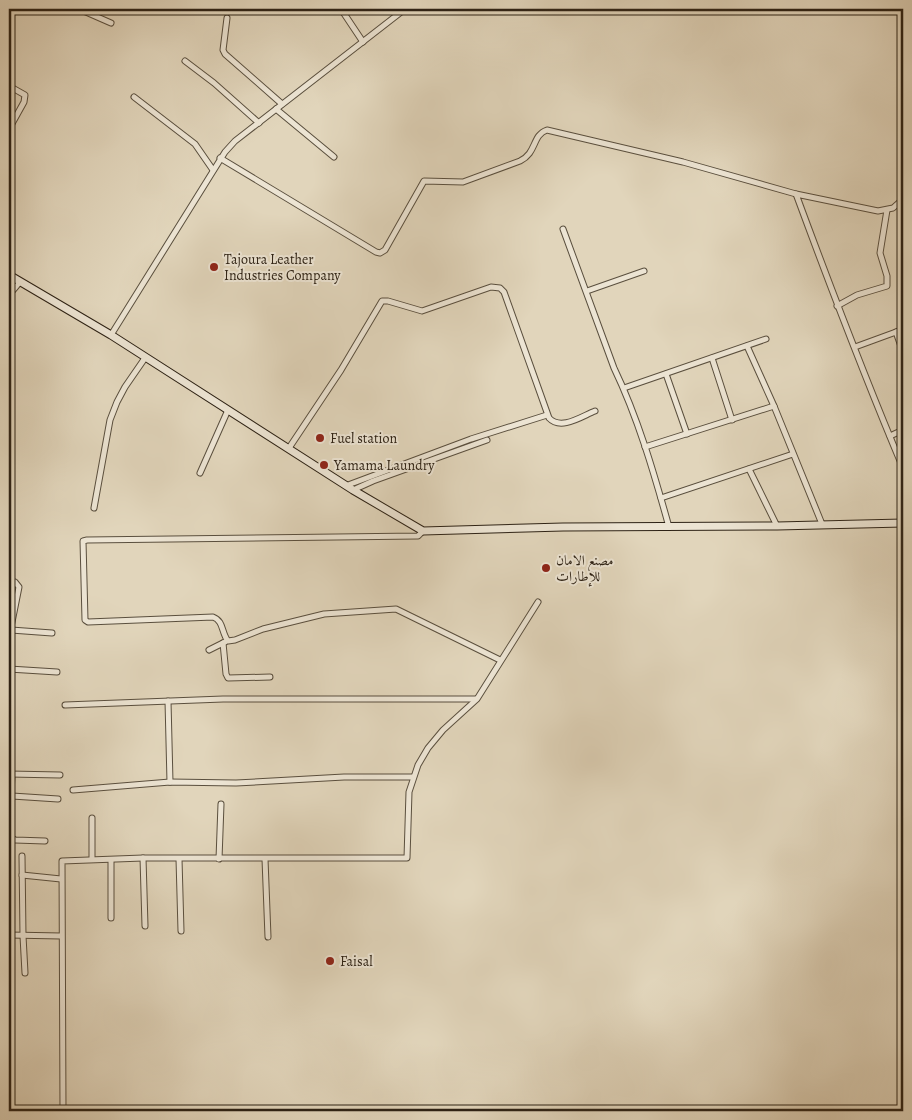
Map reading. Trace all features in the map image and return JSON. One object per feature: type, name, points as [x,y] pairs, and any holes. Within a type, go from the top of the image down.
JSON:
[{"type":"street","points":[[79,9],[111,23]]},
{"type":"street","points":[[341,9],[362,42]]},
{"type":"street","points":[[111,336],[220,158],[235,141],[405,9]]},
{"type":"street","points":[[227,18],[223,50],[225,54],[282,104]]},
{"type":"street","points":[[185,61],[259,122]]},
{"type":"street","points":[[9,86],[25,96],[24,102],[9,129]]},
{"type":"street","points":[[134,97],[195,144],[213,170]]},
{"type":"street","points":[[276,109],[334,156]]},
{"type":"street","points":[[220,158],[308,212],[380,253],[385,250],[424,181],[463,182],[520,161],[528,157],[539,136],[543,131],[547,130],[683,162],[796,194],[870,210],[893,208],[903,199]]},
{"type":"street","points":[[796,194],[837,306],[903,468]]},
{"type":"street","points":[[837,306],[857,296],[887,286],[880,253],[886,210]]},
{"type":"street","points":[[563,228],[614,368],[624,388],[646,447],[669,527]]},
{"type":"street","points":[[587,291],[644,271]]},
{"type":"street","points":[[9,275],[111,336],[350,488],[422,531],[563,527],[777,526],[903,523]]},
{"type":"street","points":[[9,296],[20,282]]},
{"type":"street","points":[[289,448],[341,370],[378,306],[384,300],[422,311],[491,287],[502,289],[547,415],[552,421],[562,424],[595,411]]},
{"type":"street","points":[[855,347],[903,329]]},
{"type":"street","points":[[896,332],[903,352]]},
{"type":"street","points":[[624,388],[766,339]]},
{"type":"street","points":[[747,346],[774,406],[822,524]]},
{"type":"street","points":[[94,508],[110,420],[125,387],[145,358]]},
{"type":"street","points":[[712,358],[732,420]]},
{"type":"street","points":[[666,374],[687,434]]},
{"type":"street","points":[[646,447],[774,406]]},
{"type":"street","points":[[200,473],[228,410]]},
{"type":"street","points":[[350,488],[471,439],[547,415]]},
{"type":"street","points":[[890,436],[903,430]]},
{"type":"street","points":[[350,488],[487,440]]},
{"type":"street","points":[[661,498],[793,454]]},
{"type":"street","points":[[749,469],[777,526]]},
{"type":"street","points":[[270,677],[228,678],[226,674],[226,642],[221,623],[213,617],[88,622],[85,620],[83,541],[418,536],[422,531]]},
{"type":"street","points":[[9,581],[15,582],[19,587],[9,637]]},
{"type":"street","points":[[63,1111],[61,879],[63,860],[143,858],[407,858],[407,807],[409,792],[418,765],[428,748],[443,730],[477,699],[538,602]]},
{"type":"street","points":[[209,650],[263,629],[324,614],[396,610],[500,660]]},
{"type":"street","points":[[10,630],[52,633]]},
{"type":"street","points":[[9,669],[57,672]]},
{"type":"street","points":[[65,705],[223,699],[477,699]]},
{"type":"street","points":[[168,702],[170,782]]},
{"type":"street","points":[[45,841],[11,839],[9,835],[12,796],[10,774],[60,775]]},
{"type":"street","points":[[73,790],[170,782],[236,783],[344,777],[413,777]]},
{"type":"street","points":[[12,796],[58,799]]},
{"type":"street","points":[[219,859],[221,804]]},
{"type":"street","points":[[92,818],[92,859]]},
{"type":"street","points":[[22,856],[25,974]]},
{"type":"street","points":[[143,858],[145,926]]},
{"type":"street","points":[[179,859],[182,931]]},
{"type":"street","points":[[265,859],[268,937]]},
{"type":"street","points":[[111,860],[111,918]]},
{"type":"street","points":[[22,876],[61,879]]},
{"type":"street","points":[[9,935],[61,936]]},
{"type":"place","name":"Tajoura Leather Industries Company","points":[[214,267]]},
{"type":"place","name":"Fuel station","points":[[320,438]]},
{"type":"place","name":"Yamama Laundry","points":[[324,465]]},
{"type":"place","name":"مصنع الامان للإطارات","points":[[546,568]]},
{"type":"place","name":"Faisal","points":[[330,961]]}]
